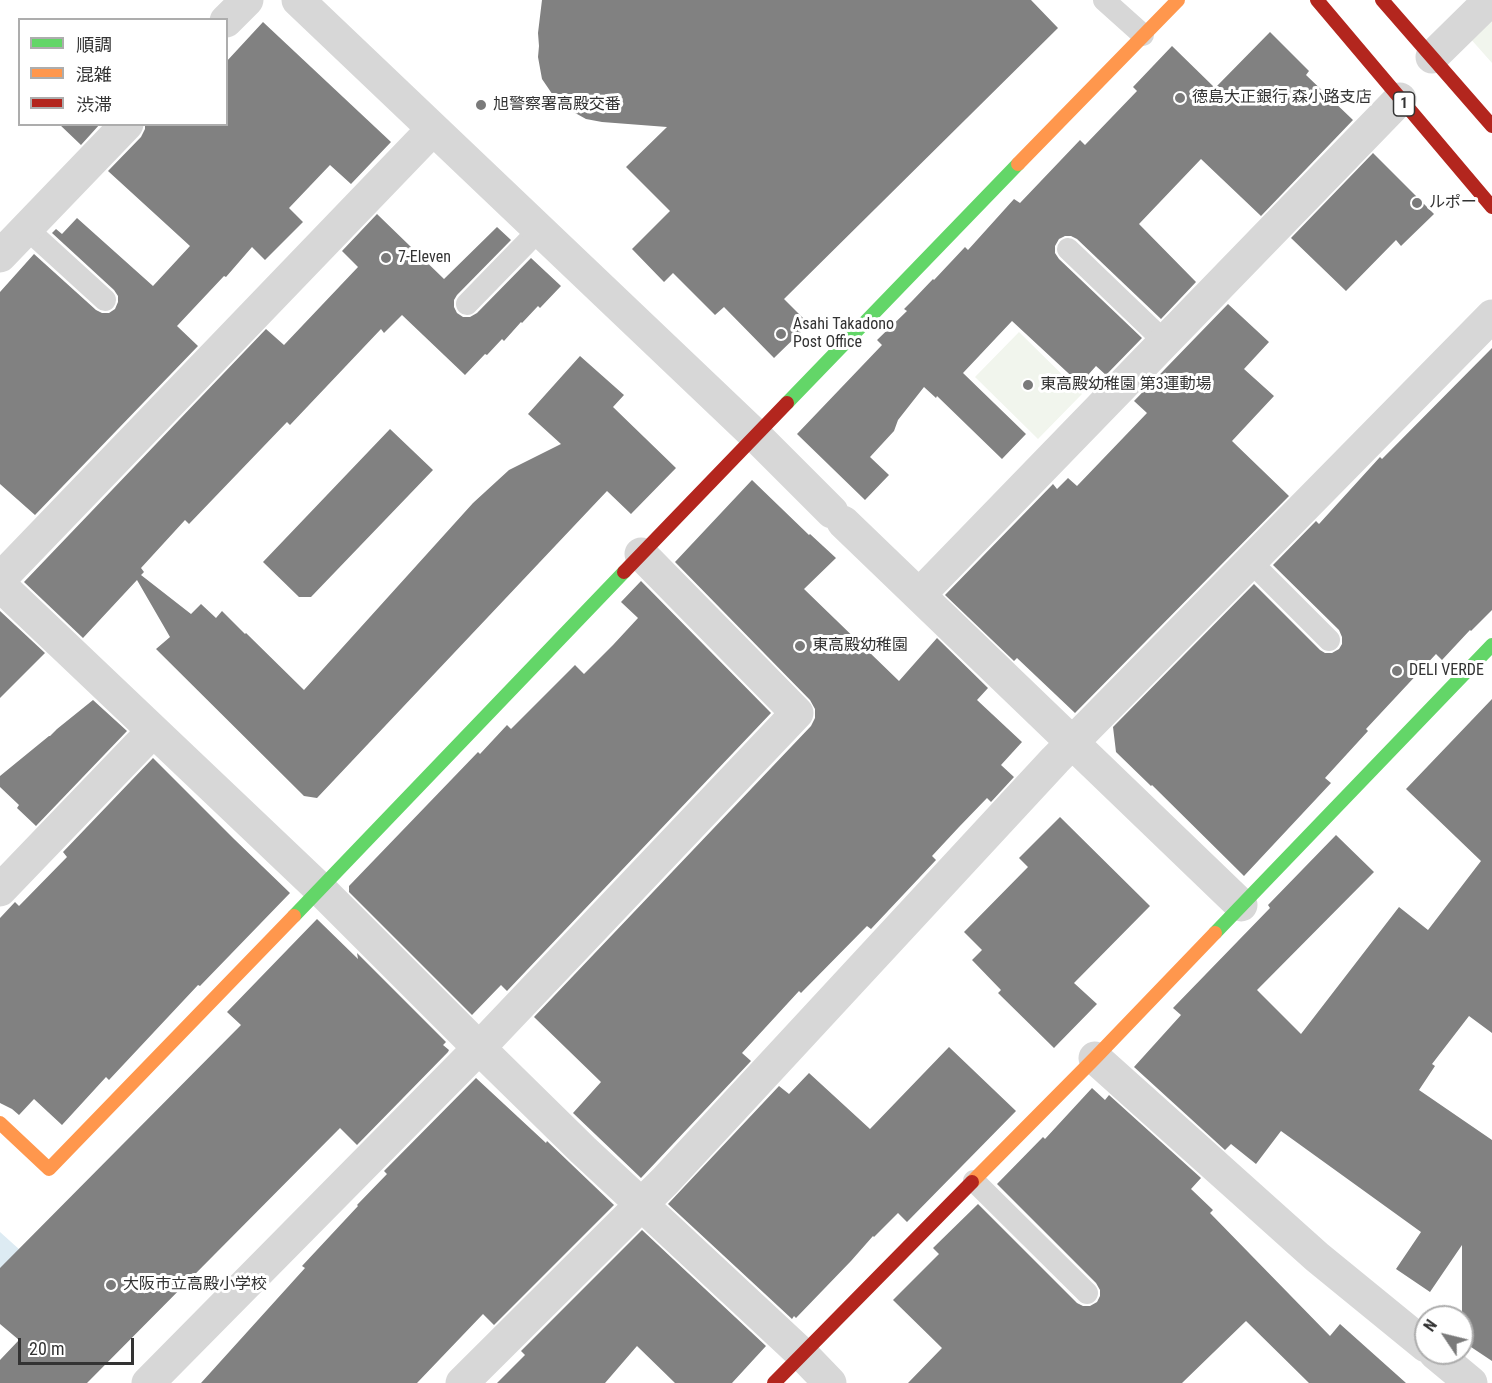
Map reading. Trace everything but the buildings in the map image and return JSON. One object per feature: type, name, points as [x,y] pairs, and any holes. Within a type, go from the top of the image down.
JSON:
[{"type":"main road","points":[[0,1123],[49,1169],[755,435],[1178,0]]},
{"type":"main road","name":"1","points":[[1317,0],[1492,207]]},
{"type":"main road","points":[[1382,0],[1492,126]]},
{"type":"main road","points":[[774,1383],[1095,1058],[1492,645]]},
{"type":"street","points":[[228,19],[247,0]]},
{"type":"street","points":[[298,0],[755,435],[1241,905]]},
{"type":"street","points":[[1432,57],[1490,0]]},
{"type":"street","points":[[919,595],[1400,99]]},
{"type":"street","points":[[0,256],[125,126]]},
{"type":"street","points":[[0,579],[433,129]]},
{"type":"street","points":[[462,1383],[642,1204],[1055,760],[1492,316]]},
{"type":"street","points":[[148,1383],[478,1048],[797,713],[641,554]]},
{"type":"street","points":[[0,585],[320,889],[583,1150],[802,1354],[830,1383]]},
{"type":"street","points":[[0,890],[153,731]]},
{"type":"street","points":[[1095,1058],[1317,1257],[1414,1336]]},
{"type":"street","points":[[1449,1365],[1472,1383]]},
{"type":"lane","points":[[1104,0],[1143,35]]},
{"type":"lane","points":[[26,228],[105,300]]},
{"type":"lane","points":[[467,304],[539,230]]},
{"type":"lane","points":[[1068,249],[1164,341]]},
{"type":"lane","points":[[1251,562],[1329,640]]},
{"type":"lane","points":[[974,1181],[1087,1293]]},
{"type":"shaded area","points":[[1492,14],[1492,63],[1469,37]]},
{"type":"shaded area","name":"東高殿幼稚園 第3運動場","points":[[1019,332],[1082,394],[1038,439],[975,377]]},
{"type":"shaded area","points":[[0,1232],[30,1259],[0,1293]]},
{"type":"traffic: fast","points":[[787,403],[1018,164]]},
{"type":"traffic: fast","points":[[294,916],[624,572]]},
{"type":"traffic: fast","points":[[1215,933],[1492,645]]},
{"type":"traffic: slow","points":[[1018,164],[1178,0]]},
{"type":"traffic: slow","points":[[0,1123],[49,1169],[294,916]]},
{"type":"traffic: slow","points":[[972,1182],[1215,933]]},
{"type":"traffic: jam","points":[[1317,0],[1492,207]]},
{"type":"traffic: jam","points":[[1382,0],[1492,126]]},
{"type":"traffic: jam","points":[[624,572],[787,403]]},
{"type":"traffic: jam","points":[[774,1383],[972,1182]]},
{"type":"place","name":"徳島大正銀行 森小路支店","points":[[1180,98]]},
{"type":"place","name":"旭警察署高殿交番","points":[[481,105]]},
{"type":"place","name":"ルポー","points":[[1417,203]]},
{"type":"place","name":"7-Eleven","points":[[386,258]]},
{"type":"place","name":"Asahi Takadono Post Office","points":[[781,334]]},
{"type":"place","name":"東高殿幼稚園 第3運動場","points":[[1028,385]]},
{"type":"place","name":"東高殿幼稚園","points":[[800,646]]},
{"type":"place","name":"DELI VERDE","points":[[1397,671]]},
{"type":"place","name":"大阪市立高殿小学校","points":[[111,1285]]}]
